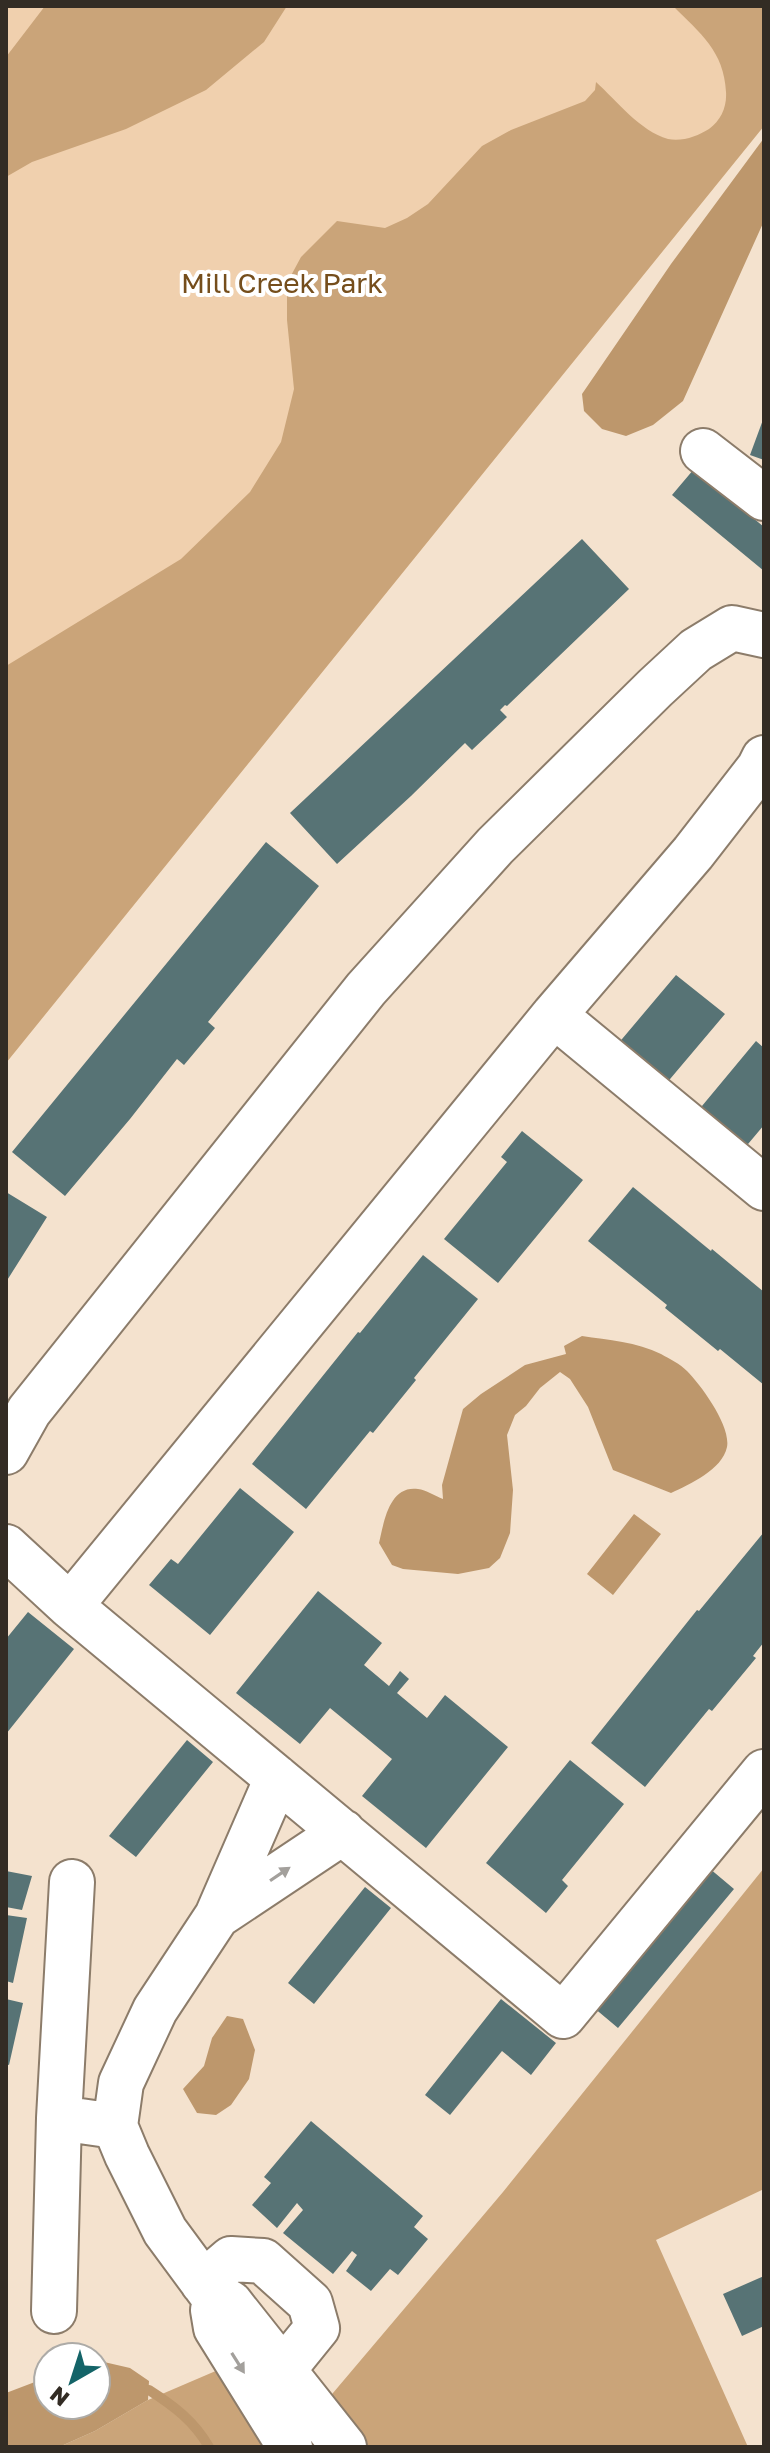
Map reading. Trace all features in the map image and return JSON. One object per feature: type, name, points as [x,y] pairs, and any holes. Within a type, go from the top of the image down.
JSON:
[{"type":"street","points":[[703,451],[764,498]]},
{"type":"street","points":[[6,1452],[29,1411],[366,989],[495,846],[696,650],[732,628],[764,635]]},
{"type":"street","points":[[70,1606],[554,1015],[693,853],[764,758]]},
{"type":"street","points":[[554,1015],[764,1188]]},
{"type":"street","points":[[6,1547],[70,1606],[563,2016],[764,1772]]},
{"type":"street","points":[[277,1778],[217,1916],[155,2010],[121,2083],[115,2126],[165,2231],[206,2287],[230,2303],[344,2447]]},
{"type":"street","points":[[217,1916],[343,1832]]},
{"type":"street","points":[[54,2311],[59,2118],[72,1882]]},
{"type":"street","points":[[59,2118],[115,2126]]},
{"type":"street","points":[[206,2287],[231,2259],[263,2261],[310,2303],[317,2328],[283,2370]]},
{"type":"street","points":[[206,2287],[216,2328],[290,2447]]},
{"type":"green space","name":"Mill Creek Park","points":[[6,6],[764,6],[764,126],[6,1063]]},
{"type":"shaded area","points":[[45,6],[287,6],[264,42],[206,90],[126,129],[32,162],[6,177],[6,57]]},
{"type":"shaded area","points":[[673,6],[764,6],[764,126],[6,1063],[6,666],[181,559],[250,492],[281,442],[294,389],[287,320],[287,283],[301,257],[337,221],[385,228],[407,218],[428,204],[482,146],[511,130],[585,101],[595,90],[596,82],[638,122],[668,139],[690,138],[713,125],[725,103],[721,65],[709,44]]},
{"type":"shaded area","points":[[764,138],[764,221],[683,401],[653,425],[626,436],[602,429],[584,411],[582,394],[671,264]]},
{"type":"shaded area","points":[[582,1336],[642,1347],[661,1354],[687,1371],[707,1396],[724,1428],[727,1447],[719,1463],[671,1493],[613,1470],[588,1407],[570,1379],[560,1372],[515,1415],[507,1435],[513,1490],[510,1533],[500,1558],[489,1568],[458,1574],[403,1569],[392,1565],[379,1543],[390,1507],[400,1493],[408,1489],[421,1490],[443,1499],[442,1485],[463,1409],[525,1365],[566,1354],[564,1346]]},
{"type":"shaded area","points":[[634,1514],[661,1534],[613,1595],[587,1574]]},
{"type":"shaded area","points":[[764,1868],[764,2189],[656,2240],[748,2447],[59,2447],[95,2431],[148,2400],[253,2355],[300,2432],[503,2192]]},
{"type":"shaded area","points":[[227,2016],[243,2019],[255,2050],[249,2079],[231,2105],[216,2115],[197,2113],[183,2089],[204,2066],[212,2038]]},
{"type":"shaded area","points":[[112,2364],[130,2368],[149,2381],[148,2400],[95,2431],[59,2447],[6,2447],[6,2393],[32,2383],[32,2421],[112,2421]]},
{"type":"building","points":[[764,417],[764,460],[750,455]]},
{"type":"building","points":[[694,469],[764,527],[764,571],[672,495]]},
{"type":"building","points":[[582,539],[629,589],[500,710],[507,717],[472,750],[465,743],[337,864],[290,813]]},
{"type":"building","points":[[266,842],[319,886],[208,1022],[215,1028],[184,1065],[177,1059],[65,1196],[12,1152]]},
{"type":"building","points":[[676,975],[725,1014],[665,1085],[617,1045]]},
{"type":"building","points":[[756,1041],[764,1048],[764,1125],[743,1150],[697,1112]]},
{"type":"building","points":[[522,1131],[583,1180],[498,1283],[444,1239],[507,1162],[501,1157]]},
{"type":"building","points":[[633,1187],[764,1292],[764,1385],[665,1308],[667,1305],[588,1241]]},
{"type":"building","points":[[6,1192],[47,1217],[6,1282]]},
{"type":"building","points":[[423,1255],[478,1299],[373,1433],[370,1431],[306,1509],[252,1464]]},
{"type":"building","points":[[240,1488],[294,1532],[210,1635],[149,1585],[171,1559],[178,1564]]},
{"type":"building","points":[[764,1532],[764,1642],[753,1656],[756,1658],[645,1787],[591,1743]]},
{"type":"building","points":[[318,1591],[382,1643],[364,1665],[389,1686],[400,1671],[409,1679],[397,1693],[427,1718],[445,1695],[508,1747],[426,1848],[362,1796],[392,1759],[330,1708],[300,1744],[236,1693]]},
{"type":"building","points":[[28,1612],[74,1649],[6,1734],[6,1639]]},
{"type":"building","points":[[187,1740],[213,1762],[136,1857],[109,1836]]},
{"type":"building","points":[[570,1760],[624,1804],[562,1880],[568,1886],[546,1913],[486,1863]]},
{"type":"building","points":[[709,1868],[734,1889],[618,2028],[593,2007]]},
{"type":"building","points":[[6,1871],[32,1876],[22,1910],[6,1907]]},
{"type":"building","points":[[365,1887],[391,1908],[314,2004],[288,1983]]},
{"type":"building","points":[[6,1915],[27,1918],[13,1983],[6,1981]]},
{"type":"building","points":[[6,1999],[23,2003],[9,2065],[6,2064]]},
{"type":"building","points":[[501,1999],[556,2043],[531,2075],[502,2051],[450,2115],[425,2095]]},
{"type":"building","points":[[311,2121],[423,2216],[414,2227],[428,2239],[398,2275],[390,2269],[371,2291],[346,2271],[357,2255],[352,2251],[333,2274],[283,2233],[303,2210],[297,2203],[277,2228],[252,2205],[271,2183],[264,2177]]},
{"type":"building","points":[[764,2276],[764,2326],[742,2336],[723,2294]]},
{"type":"waterway","points":[[149,2390],[183,2415],[209,2447]]}]
